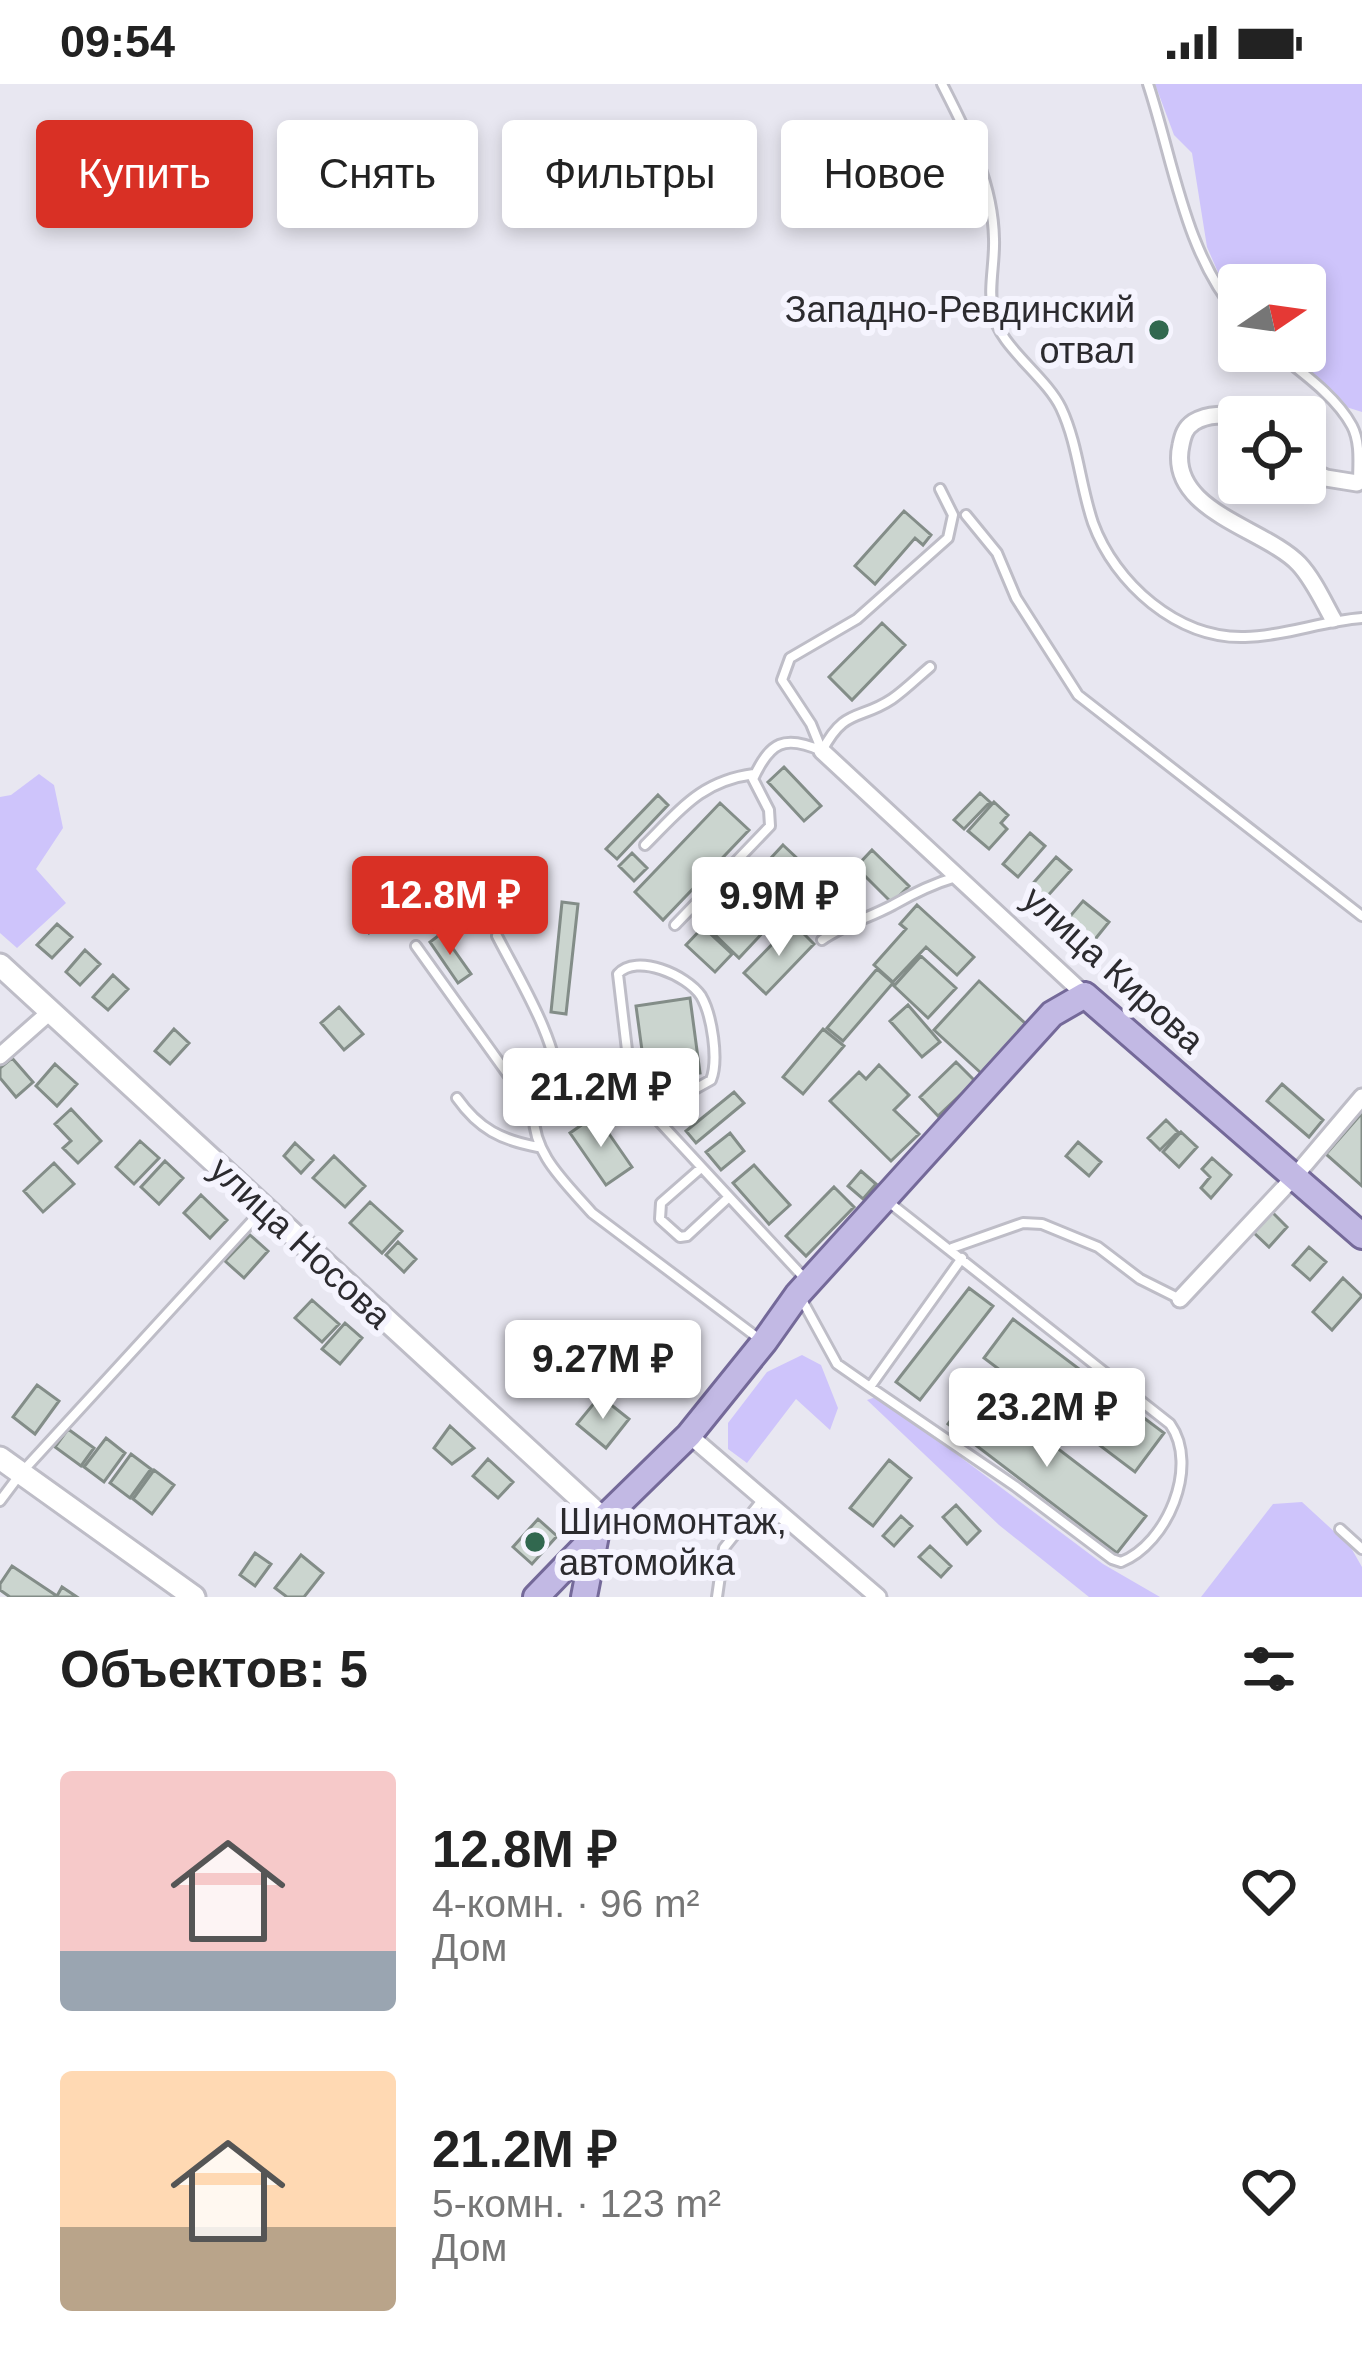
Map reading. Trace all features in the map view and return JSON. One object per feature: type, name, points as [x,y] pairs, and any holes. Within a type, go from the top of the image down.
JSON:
[{"type":"main road","name":"улица Кирова","points":[[1085,995],[1362,1237]]},
{"type":"main road","points":[[536,1597],[688,1435],[803,1288],[882,1197],[1052,1014],[1085,995]]},
{"type":"main road","points":[[584,1597],[599,1527]]},
{"type":"street","points":[[1218,415],[1194,422],[1184,431],[1178,454],[1189,486],[1206,504],[1298,563],[1333,619]]},
{"type":"street","points":[[1326,478],[1359,483]]},
{"type":"street","name":"улица Кирова","points":[[822,751],[1085,995]]},
{"type":"street","name":"улица Носова","points":[[0,965],[599,1527]]},
{"type":"street","points":[[0,1056],[51,1011]]},
{"type":"street","points":[[1180,1299],[1362,1096]]},
{"type":"street","points":[[688,1435],[878,1597]]},
{"type":"street","points":[[0,1459],[193,1597]]},
{"type":"lane","points":[[941,84],[980,163],[986,188],[994,238],[993,315],[1006,340],[1060,406],[1091,516],[1111,559],[1148,600],[1193,627],[1240,638],[1333,619],[1362,618]]},
{"type":"lane","points":[[1148,84],[1190,231],[1218,290]]},
{"type":"lane","points":[[1301,372],[1351,424],[1359,483]]},
{"type":"lane","points":[[822,751],[811,724],[782,680],[785,664],[867,611],[948,538],[952,515],[940,489]]},
{"type":"lane","points":[[966,515],[987,538],[1036,632],[1088,706],[1362,916]]},
{"type":"lane","points":[[822,751],[841,724],[862,710],[890,701],[930,667]]},
{"type":"lane","points":[[675,925],[770,826],[769,810],[754,786],[754,774],[771,749],[794,741],[822,751]]},
{"type":"lane","points":[[645,845],[696,794],[713,784],[754,774]]},
{"type":"lane","points":[[822,940],[849,921],[890,907],[918,888],[958,877]]},
{"type":"lane","points":[[497,936],[540,1018],[558,1073],[558,1091],[534,1111]]},
{"type":"lane","points":[[416,946],[534,1111],[538,1147],[592,1213],[764,1342]]},
{"type":"lane","points":[[652,1113],[711,1080],[715,1059],[704,1001],[698,992],[685,981],[640,963],[630,964],[618,974],[634,1085],[652,1113],[803,1288],[837,1364],[1112,1559],[1130,1558],[1163,1521],[1178,1492],[1181,1445],[1170,1424],[882,1197]]},
{"type":"lane","points":[[457,1098],[471,1118],[494,1136],[538,1147]]},
{"type":"lane","points":[[701,1168],[661,1203],[660,1220],[680,1237],[687,1236],[729,1197]]},
{"type":"lane","points":[[0,1502],[21,1473],[263,1208]]},
{"type":"lane","points":[[951,1249],[1023,1223],[1042,1224],[1098,1247],[1140,1280],[1180,1299]]},
{"type":"lane","points":[[870,1387],[962,1258]]},
{"type":"lane","points":[[717,1597],[724,1548],[764,1497]]},
{"type":"lane","points":[[1340,1529],[1362,1549]]},
{"type":"shaded area","points":[[1155,84],[1362,84],[1362,412],[1343,406],[1310,372],[1326,372],[1326,264],[1218,264],[1218,272],[1207,247],[1192,153],[1174,135]]},
{"type":"shaded area","points":[[39,774],[54,785],[63,828],[36,869],[66,903],[17,948],[0,933],[0,797],[11,795]]},
{"type":"shaded area","points":[[802,1355],[821,1365],[838,1408],[830,1430],[796,1399],[747,1463],[728,1449],[728,1423],[767,1372]]},
{"type":"shaded area","points":[[879,1396],[1103,1564],[1160,1597],[1089,1597],[999,1525],[867,1400]]},
{"type":"shaded area","points":[[1302,1502],[1350,1546],[1362,1567],[1362,1597],[1201,1597],[1273,1504]]},
{"type":"building","points":[[904,511],[931,535],[923,545],[915,538],[875,584],[855,566]]},
{"type":"building","points":[[882,623],[905,645],[852,700],[829,677]]},
{"type":"building","points":[[784,767],[821,806],[804,821],[768,782]]},
{"type":"building","points":[[980,793],[990,802],[964,829],[954,820]]},
{"type":"building","points":[[658,795],[668,805],[617,859],[606,849]]},
{"type":"building","points":[[994,802],[1008,815],[1001,823],[1007,829],[989,849],[968,831]]},
{"type":"building","points":[[720,803],[749,830],[663,920],[635,892]]},
{"type":"building","points":[[1030,833],[1045,846],[1018,877],[1003,864]]},
{"type":"building","points":[[783,845],[816,876],[739,958],[707,927]]},
{"type":"building","points":[[872,850],[909,886],[892,903],[856,867]]},
{"type":"building","points":[[632,853],[647,868],[634,881],[619,866]]},
{"type":"building","points":[[1056,857],[1071,870],[1043,901],[1029,888]]},
{"type":"building","points":[[392,895],[403,910],[369,933],[358,917]]},
{"type":"building","points":[[1083,901],[1109,922],[1092,943],[1066,921]]},
{"type":"building","points":[[562,902],[578,904],[566,1014],[551,1012]]},
{"type":"building","points":[[917,905],[974,957],[957,975],[926,947],[893,982],[874,965],[906,929],[900,924]]},
{"type":"building","points":[[793,923],[814,944],[766,994],[744,973]]},
{"type":"building","points":[[57,924],[72,937],[52,958],[37,945]]},
{"type":"building","points":[[703,927],[732,954],[715,972],[686,945]]},
{"type":"building","points":[[442,933],[471,974],[458,983],[430,942]]},
{"type":"building","points":[[85,950],[100,964],[80,985],[66,972]]},
{"type":"building","points":[[921,956],[956,988],[928,1018],[894,986]]},
{"type":"building","points":[[877,969],[893,983],[843,1041],[827,1028]]},
{"type":"building","points":[[113,975],[128,989],[108,1010],[93,997]]},
{"type":"building","points":[[979,981],[1026,1024],[981,1073],[934,1030]]},
{"type":"building","points":[[690,998],[700,1073],[685,1075],[680,1088],[671,1090],[661,1078],[646,1080],[636,1006]]},
{"type":"building","points":[[908,1005],[940,1042],[922,1057],[890,1021]]},
{"type":"building","points":[[339,1007],[363,1034],[344,1050],[321,1023]]},
{"type":"building","points":[[174,1029],[189,1043],[170,1064],[155,1051]]},
{"type":"building","points":[[823,1029],[844,1046],[803,1094],[783,1077]]},
{"type":"building","points":[[533,1056],[544,1071],[523,1085],[513,1070]]},
{"type":"building","points":[[12,1058],[33,1082],[16,1097],[0,1078],[0,1068]]},
{"type":"building","points":[[956,1062],[975,1081],[938,1116],[920,1097]]},
{"type":"building","points":[[55,1064],[77,1084],[57,1106],[36,1086]]},
{"type":"building","points":[[879,1065],[909,1095],[894,1110],[919,1134],[891,1161],[830,1101],[859,1072],[866,1079]]},
{"type":"building","points":[[1282,1084],[1323,1120],[1309,1137],[1267,1101]]},
{"type":"building","points":[[734,1092],[744,1103],[696,1143],[686,1131]]},
{"type":"building","points":[[71,1109],[101,1141],[78,1163],[63,1148],[71,1141],[55,1124]]},
{"type":"building","points":[[1362,1113],[1362,1186],[1326,1154]]},
{"type":"building","points":[[596,1115],[632,1167],[606,1185],[570,1133]]},
{"type":"building","points":[[1166,1120],[1178,1132],[1160,1150],[1148,1138]]},
{"type":"building","points":[[1181,1132],[1197,1147],[1179,1167],[1163,1152]]},
{"type":"building","points":[[730,1133],[744,1151],[721,1170],[706,1152]]},
{"type":"building","points":[[140,1141],[159,1158],[134,1184],[116,1167]]},
{"type":"building","points":[[1078,1142],[1101,1162],[1089,1176],[1066,1156]]},
{"type":"building","points":[[295,1143],[313,1160],[301,1173],[284,1156]]},
{"type":"building","points":[[334,1156],[365,1186],[345,1207],[313,1178]]},
{"type":"building","points":[[1212,1158],[1231,1175],[1211,1198],[1201,1188],[1210,1177],[1202,1169]]},
{"type":"building","points":[[165,1161],[183,1178],[159,1204],[141,1187]]},
{"type":"building","points":[[54,1163],[74,1184],[43,1212],[24,1191]]},
{"type":"building","points":[[754,1165],[790,1205],[769,1224],[733,1183]]},
{"type":"building","points":[[861,1171],[876,1184],[863,1199],[848,1186]]},
{"type":"building","points":[[834,1187],[854,1207],[806,1256],[786,1236]]},
{"type":"building","points":[[201,1195],[227,1220],[210,1238],[184,1213]]},
{"type":"building","points":[[370,1202],[402,1231],[382,1253],[350,1223]]},
{"type":"building","points":[[1271,1211],[1287,1227],[1269,1247],[1252,1231]]},
{"type":"building","points":[[250,1235],[268,1251],[244,1278],[225,1261]]},
{"type":"building","points":[[398,1242],[416,1259],[404,1272],[386,1255]]},
{"type":"building","points":[[1309,1247],[1326,1262],[1310,1280],[1293,1265]]},
{"type":"building","points":[[1343,1278],[1362,1296],[1332,1330],[1313,1312]]},
{"type":"building","points":[[969,1288],[993,1306],[920,1400],[896,1382]]},
{"type":"building","points":[[312,1300],[339,1324],[322,1342],[295,1318]]},
{"type":"building","points":[[1013,1319],[1164,1433],[1135,1472],[984,1358]]},
{"type":"building","points":[[345,1323],[362,1338],[340,1364],[322,1349]]},
{"type":"building","points":[[37,1385],[59,1401],[35,1434],[13,1417]]},
{"type":"building","points":[[976,1386],[1146,1516],[1117,1553],[948,1424]]},
{"type":"building","points":[[600,1396],[629,1419],[606,1448],[577,1424]]},
{"type":"building","points":[[450,1426],[474,1448],[452,1464],[434,1448]]},
{"type":"building","points":[[68,1429],[94,1448],[81,1466],[55,1447]]},
{"type":"building","points":[[106,1438],[125,1453],[104,1482],[84,1467]]},
{"type":"building","points":[[131,1454],[151,1469],[130,1498],[110,1483]]},
{"type":"building","points":[[488,1459],[513,1482],[498,1498],[473,1476]]},
{"type":"building","points":[[889,1460],[911,1478],[873,1526],[850,1508]]},
{"type":"building","points":[[154,1470],[174,1485],[152,1514],[133,1499]]},
{"type":"building","points":[[956,1505],[980,1531],[967,1544],[943,1517]]},
{"type":"building","points":[[901,1516],[912,1526],[894,1546],[883,1536]]},
{"type":"building","name":"Шиномонтаж, автомойка","points":[[538,1519],[557,1536],[532,1564],[513,1547]]},
{"type":"building","points":[[930,1546],[951,1566],[941,1577],[919,1557]]},
{"type":"building","points":[[255,1553],[271,1564],[255,1586],[240,1575]]},
{"type":"building","points":[[301,1555],[323,1573],[304,1597],[287,1597],[275,1588]]},
{"type":"building","points":[[12,1566],[57,1596],[62,1587],[77,1597],[10,1597],[0,1590],[0,1584]]},
{"type":"place","name":"Западно-Ревдинский отвал","points":[[1159,330]]},
{"type":"place","name":"Шиномонтаж, автомойка","points":[[535,1542]]}]
